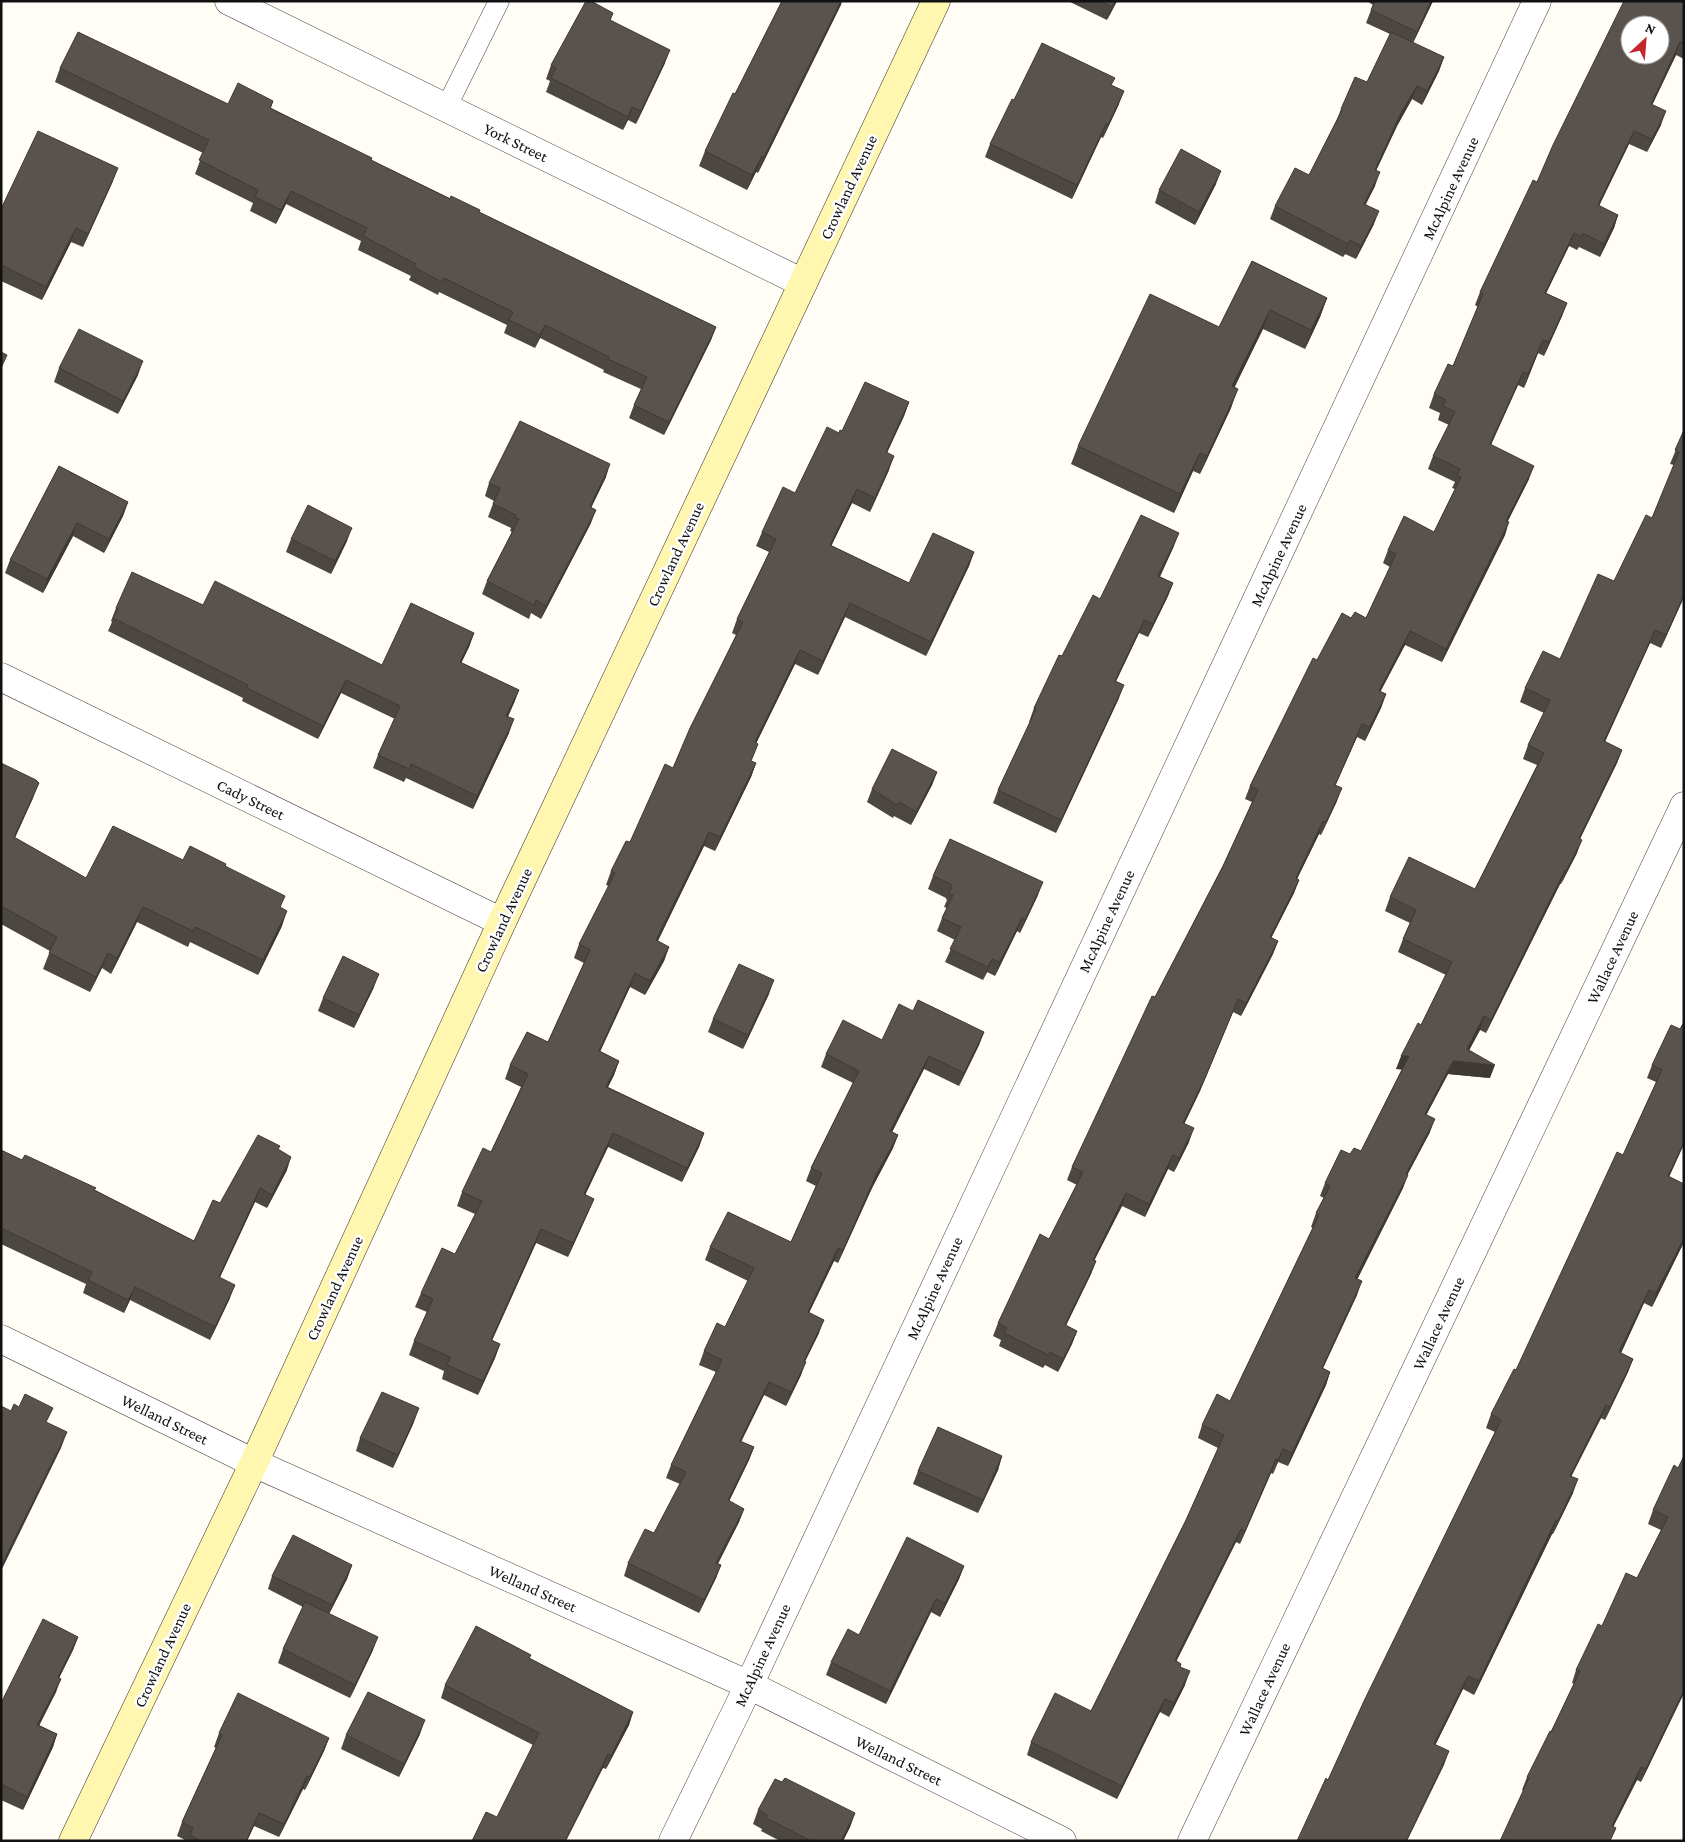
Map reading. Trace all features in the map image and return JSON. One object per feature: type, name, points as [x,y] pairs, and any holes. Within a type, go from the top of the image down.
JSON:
[{"type":"main road","name":"Crowland Avenue","points":[[73,1841],[254,1463],[502,922],[936,1]]},
{"type":"street","name":"York Street","points":[[229,1],[803,284]]},
{"type":"street","name":"McAlpine Avenue","points":[[673,1841],[749,1685],[1537,1]]},
{"type":"street","name":"Cady Street","points":[[1,677],[502,922]]},
{"type":"street","name":"Wallace Avenue","points":[[1192,1841],[1684,806]]},
{"type":"street","name":"Welland Street","points":[[1,1339],[254,1463],[749,1685],[1062,1841]]},
{"type":"lane","points":[[446,108],[500,1]]},
{"type":"building","points":[[586,1],[591,1],[613,13],[610,20],[670,50],[641,111],[632,107],[628,117],[551,78],[556,68],[551,65]]},
{"type":"building","points":[[782,1],[841,1],[764,157],[762,156],[752,175],[705,151],[733,93],[735,94]]},
{"type":"building","points":[[1100,1],[1115,1],[1112,7]]},
{"type":"building","points":[[1375,1],[1431,1],[1417,32],[1371,10]]},
{"type":"building","points":[[1624,1],[1684,1],[1684,43],[1680,42],[1670,63],[1670,15],[1620,15],[1620,65],[1669,65],[1651,104],[1666,111],[1652,139],[1634,131],[1598,205],[1618,215],[1604,244],[1583,233],[1582,237],[1574,233],[1545,293],[1567,303],[1549,342],[1543,340],[1528,374],[1523,372],[1490,444],[1534,466],[1506,521],[1509,522],[1446,649],[1410,631],[1379,691],[1386,694],[1370,727],[1362,724],[1335,785],[1342,788],[1326,822],[1323,821],[1296,878],[1299,880],[1270,937],[1278,941],[1246,1003],[1238,999],[1205,1078],[1183,1123],[1194,1128],[1179,1158],[1173,1155],[1149,1204],[1126,1193],[1093,1260],[1096,1261],[1065,1325],[1077,1331],[1063,1359],[1050,1352],[1048,1355],[1004,1333],[1007,1328],[998,1323],[1040,1234],[1049,1239],[1083,1172],[1072,1167],[1152,996],[1155,997],[1223,866],[1258,790],[1250,786],[1313,658],[1317,660],[1342,613],[1351,618],[1355,612],[1366,618],[1396,554],[1388,550],[1404,516],[1434,532],[1461,477],[1457,475],[1460,469],[1433,456],[1455,412],[1443,406],[1446,400],[1434,394],[1448,364],[1453,366],[1483,294],[1480,292],[1533,180],[1537,182],[1553,145]]},
{"type":"building","points":[[78,32],[228,104],[238,83],[273,101],[270,108],[372,158],[371,160],[450,199],[451,196],[480,210],[479,212],[716,327],[669,422],[634,405],[647,377],[608,359],[609,357],[545,325],[540,335],[509,320],[513,312],[444,278],[442,282],[414,267],[416,264],[363,236],[367,228],[291,191],[281,210],[255,197],[258,190],[199,160],[209,140],[60,68]]},
{"type":"building","points":[[1391,32],[1444,57],[1427,91],[1417,86],[1401,113],[1375,170],[1380,172],[1364,204],[1379,211],[1361,246],[1350,240],[1348,244],[1275,206],[1295,168],[1309,175],[1342,110],[1355,77],[1367,82]]},
{"type":"building","points":[[1042,43],[1115,78],[1111,85],[1124,91],[1077,185],[990,144]]},
{"type":"building","points":[[38,131],[118,168],[88,234],[76,228],[46,287],[1,265],[1,209]]},
{"type":"building","points":[[1181,149],[1221,171],[1199,212],[1159,190]]},
{"type":"building","points":[[1252,261],[1327,298],[1311,330],[1270,310],[1232,386],[1238,389],[1207,456],[1200,453],[1180,494],[1078,446],[1150,294],[1219,327]]},
{"type":"building","points":[[79,329],[143,361],[123,401],[59,368]]},
{"type":"building","points":[[1,352],[7,355],[1,368]]},
{"type":"building","points":[[865,382],[909,402],[886,452],[894,456],[875,498],[857,489],[830,545],[909,583],[933,533],[974,552],[931,642],[850,603],[823,661],[800,650],[755,742],[758,744],[751,761],[756,763],[720,837],[709,832],[656,940],[669,947],[650,981],[635,973],[599,1051],[619,1061],[606,1087],[704,1133],[687,1168],[613,1133],[584,1194],[594,1199],[573,1243],[541,1229],[491,1340],[500,1344],[483,1381],[447,1365],[450,1357],[414,1341],[433,1299],[421,1293],[442,1248],[455,1254],[482,1201],[462,1192],[483,1148],[491,1152],[528,1074],[510,1065],[527,1032],[548,1042],[590,950],[579,944],[615,873],[611,871],[626,841],[630,842],[665,764],[673,768],[690,728],[743,622],[737,619],[776,539],[762,532],[783,487],[795,493],[827,427],[839,433],[840,430],[842,431]]},
{"type":"building","points":[[520,421],[610,464],[590,507],[596,510],[546,606],[536,600],[534,605],[487,581],[519,519],[515,518],[516,515],[493,504],[500,488],[489,483]]},
{"type":"building","points":[[1684,430],[1684,595],[1666,635],[1655,630],[1604,741],[1622,750],[1579,838],[1582,840],[1565,870],[1491,1020],[1484,1016],[1467,1049],[1495,1065],[1453,1061],[1425,1114],[1435,1119],[1355,1278],[1362,1281],[1322,1368],[1330,1372],[1292,1453],[1283,1449],[1278,1460],[1276,1459],[1245,1531],[1241,1529],[1175,1660],[1181,1664],[1180,1667],[1190,1671],[1174,1703],[1165,1699],[1162,1704],[1122,1786],[1031,1742],[1055,1693],[1091,1711],[1186,1520],[1224,1435],[1202,1425],[1217,1394],[1230,1401],[1319,1215],[1316,1213],[1330,1186],[1325,1183],[1341,1150],[1350,1154],[1354,1148],[1361,1151],[1409,1056],[1401,1056],[1418,1023],[1421,1025],[1452,962],[1403,939],[1416,910],[1390,897],[1409,857],[1475,889],[1544,753],[1528,745],[1550,700],[1525,688],[1543,651],[1560,659],[1598,574],[1614,581],[1646,515],[1652,518],[1679,452],[1675,450]]},
{"type":"building","points":[[59,466],[128,502],[109,539],[77,523],[47,579],[10,560]]},
{"type":"building","points":[[308,505],[352,528],[335,561],[291,539]]},
{"type":"building","points":[[1141,515],[1179,533],[1158,576],[1173,583],[1153,624],[1144,620],[1115,681],[1124,685],[1061,820],[998,790],[1059,655],[1062,656],[1093,595],[1100,599]]},
{"type":"building","points":[[132,572],[203,605],[215,581],[382,665],[411,603],[474,633],[460,662],[519,690],[506,716],[514,719],[477,796],[411,764],[409,769],[378,755],[400,706],[346,680],[323,726],[247,688],[248,685],[113,618]]},
{"type":"building","points":[[892,749],[937,772],[916,812],[899,802],[897,805],[872,789]]},
{"type":"building","points":[[1,763],[39,783],[14,837],[86,878],[113,826],[183,860],[190,846],[285,896],[280,907],[287,911],[263,960],[195,927],[193,931],[143,907],[117,958],[108,953],[96,977],[49,953],[57,937],[1,906]]},
{"type":"building","points":[[950,839],[1043,882],[1025,920],[1022,918],[1000,962],[992,959],[988,967],[950,949],[961,927],[942,918],[953,895],[949,894],[952,887],[951,884],[933,876]]},
{"type":"building","points":[[343,956],[379,974],[359,1015],[323,998]]},
{"type":"building","points":[[739,964],[774,980],[748,1035],[713,1019]]},
{"type":"building","points":[[918,1000],[984,1032],[964,1073],[929,1056],[890,1131],[898,1135],[876,1175],[843,1250],[838,1248],[808,1312],[824,1320],[804,1361],[806,1362],[791,1392],[769,1382],[740,1441],[754,1447],[728,1500],[744,1509],[716,1563],[721,1565],[704,1600],[628,1563],[645,1529],[654,1533],[686,1472],[671,1465],[722,1360],[704,1351],[717,1323],[725,1327],[754,1268],[710,1247],[728,1212],[791,1242],[822,1173],[811,1168],[859,1071],[826,1054],[843,1020],[882,1040],[899,1004],[913,1011]]},
{"type":"building","points":[[1684,1022],[1684,1142],[1668,1176],[1684,1184],[1684,1238],[1656,1293],[1649,1290],[1619,1352],[1633,1359],[1610,1407],[1606,1405],[1570,1476],[1578,1479],[1558,1521],[1556,1520],[1479,1681],[1468,1676],[1434,1744],[1449,1751],[1406,1841],[1297,1841],[1501,1420],[1491,1414],[1514,1369],[1516,1370],[1617,1152],[1623,1155],[1662,1070],[1652,1065],[1671,1025],[1680,1029]]},
{"type":"building","points":[[258,1135],[280,1146],[278,1149],[291,1157],[272,1195],[260,1188],[219,1277],[235,1285],[215,1327],[135,1287],[128,1300],[88,1280],[92,1272],[1,1228],[1,1150],[22,1160],[25,1155],[96,1188],[94,1190],[194,1241],[213,1200],[220,1203]]},
{"type":"building","points":[[382,1392],[419,1408],[398,1455],[360,1438]]},
{"type":"building","points":[[25,1394],[53,1408],[46,1422],[67,1432],[1,1566],[1,1406],[11,1411],[14,1404],[19,1407]]},
{"type":"building","points":[[938,1427],[1002,1456],[983,1500],[918,1471]]},
{"type":"building","points":[[1684,1456],[1684,1690],[1646,1769],[1641,1767],[1612,1826],[1616,1828],[1610,1841],[1500,1841],[1529,1778],[1527,1777],[1580,1671],[1576,1670],[1598,1624],[1602,1626],[1626,1573],[1637,1578],[1668,1517],[1653,1510],[1674,1465],[1678,1468]]},
{"type":"building","points":[[293,1535],[352,1565],[332,1605],[272,1576]]},
{"type":"building","points":[[907,1537],[964,1566],[945,1603],[936,1599],[890,1691],[831,1662],[848,1629],[859,1635]]},
{"type":"building","points":[[305,1602],[378,1637],[355,1685],[283,1649]]},
{"type":"building","points":[[43,1619],[78,1637],[58,1677],[61,1679],[37,1725],[57,1734],[27,1797],[1,1784],[1,1703]]},
{"type":"building","points":[[476,1626],[531,1655],[529,1658],[633,1712],[611,1756],[608,1754],[565,1841],[472,1841],[486,1812],[497,1817],[539,1733],[445,1685]]},
{"type":"building","points":[[368,1692],[425,1720],[404,1764],[346,1735]]},
{"type":"building","points":[[238,1693],[329,1738],[310,1777],[307,1776],[284,1824],[259,1813],[246,1841],[202,1841],[190,1835],[193,1828],[182,1822],[222,1735],[219,1733]]},
{"type":"building","points":[[785,1778],[855,1813],[841,1841],[811,1841],[766,1818],[767,1815],[758,1810],[775,1779],[782,1782]]}]
